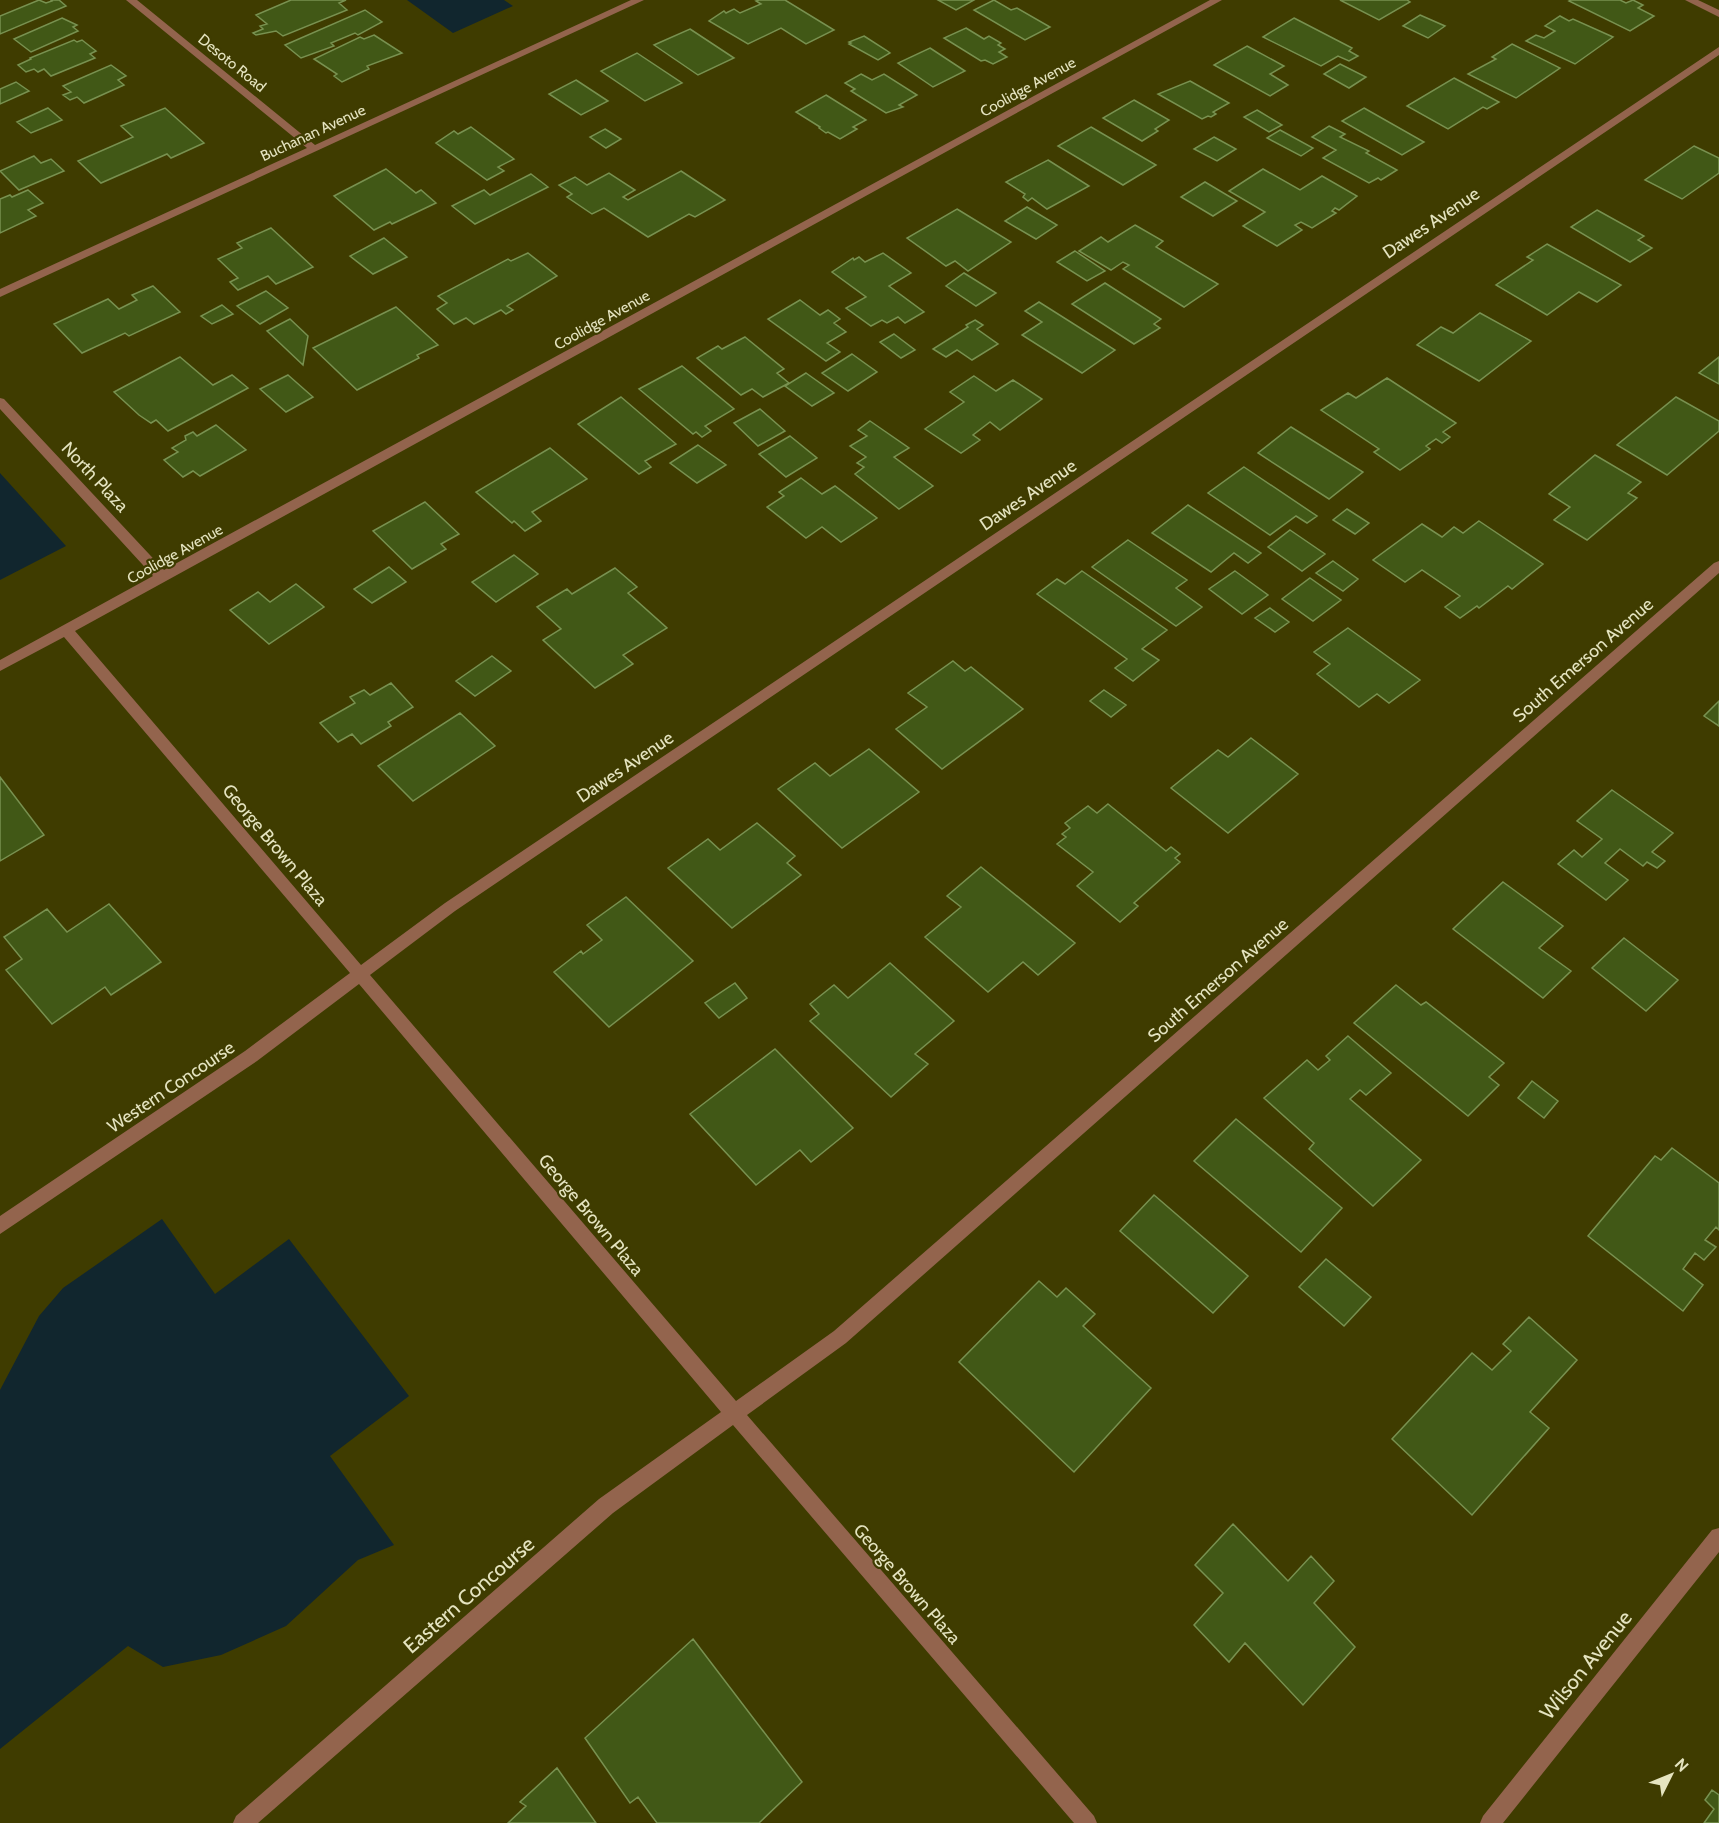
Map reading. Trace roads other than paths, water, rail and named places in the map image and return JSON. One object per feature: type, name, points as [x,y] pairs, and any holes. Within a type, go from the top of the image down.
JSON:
[{"type":"street","name":"Desoto Road","points":[[131,0],[314,149]]},
{"type":"street","name":"Buchanan Avenue","points":[[0,294],[639,0]]},
{"type":"street","name":"Coolidge Avenue","points":[[0,666],[1217,0]]},
{"type":"street","points":[[1690,0],[1719,14]]},
{"type":"street","name":"Dawes Avenue","points":[[361,975],[450,907],[1719,50]]},
{"type":"street","name":"North Plaza","points":[[0,402],[163,578]]},
{"type":"street","name":"South Emerson Avenue","points":[[735,1414],[840,1337],[1719,566]]},
{"type":"street","name":"George Brown Plaza","points":[[66,630],[735,1414],[1088,1823]]},
{"type":"street","name":"Western Concourse","points":[[0,1226],[251,1056],[361,975]]},
{"type":"street","name":"Eastern Concourse","points":[[243,1823],[606,1506],[735,1414]]},
{"type":"street","name":"Wilson Avenue","points":[[1490,1823],[1719,1537]]},
{"type":"water","points":[[407,0],[504,0],[513,6],[453,33]]},
{"type":"water","points":[[0,473],[66,546],[0,580]]},
{"type":"water","points":[[162,1219],[215,1294],[289,1239],[409,1396],[330,1456],[394,1545],[358,1560],[286,1626],[221,1655],[163,1667],[128,1646],[0,1749],[0,1390],[39,1316],[63,1288]]}]
